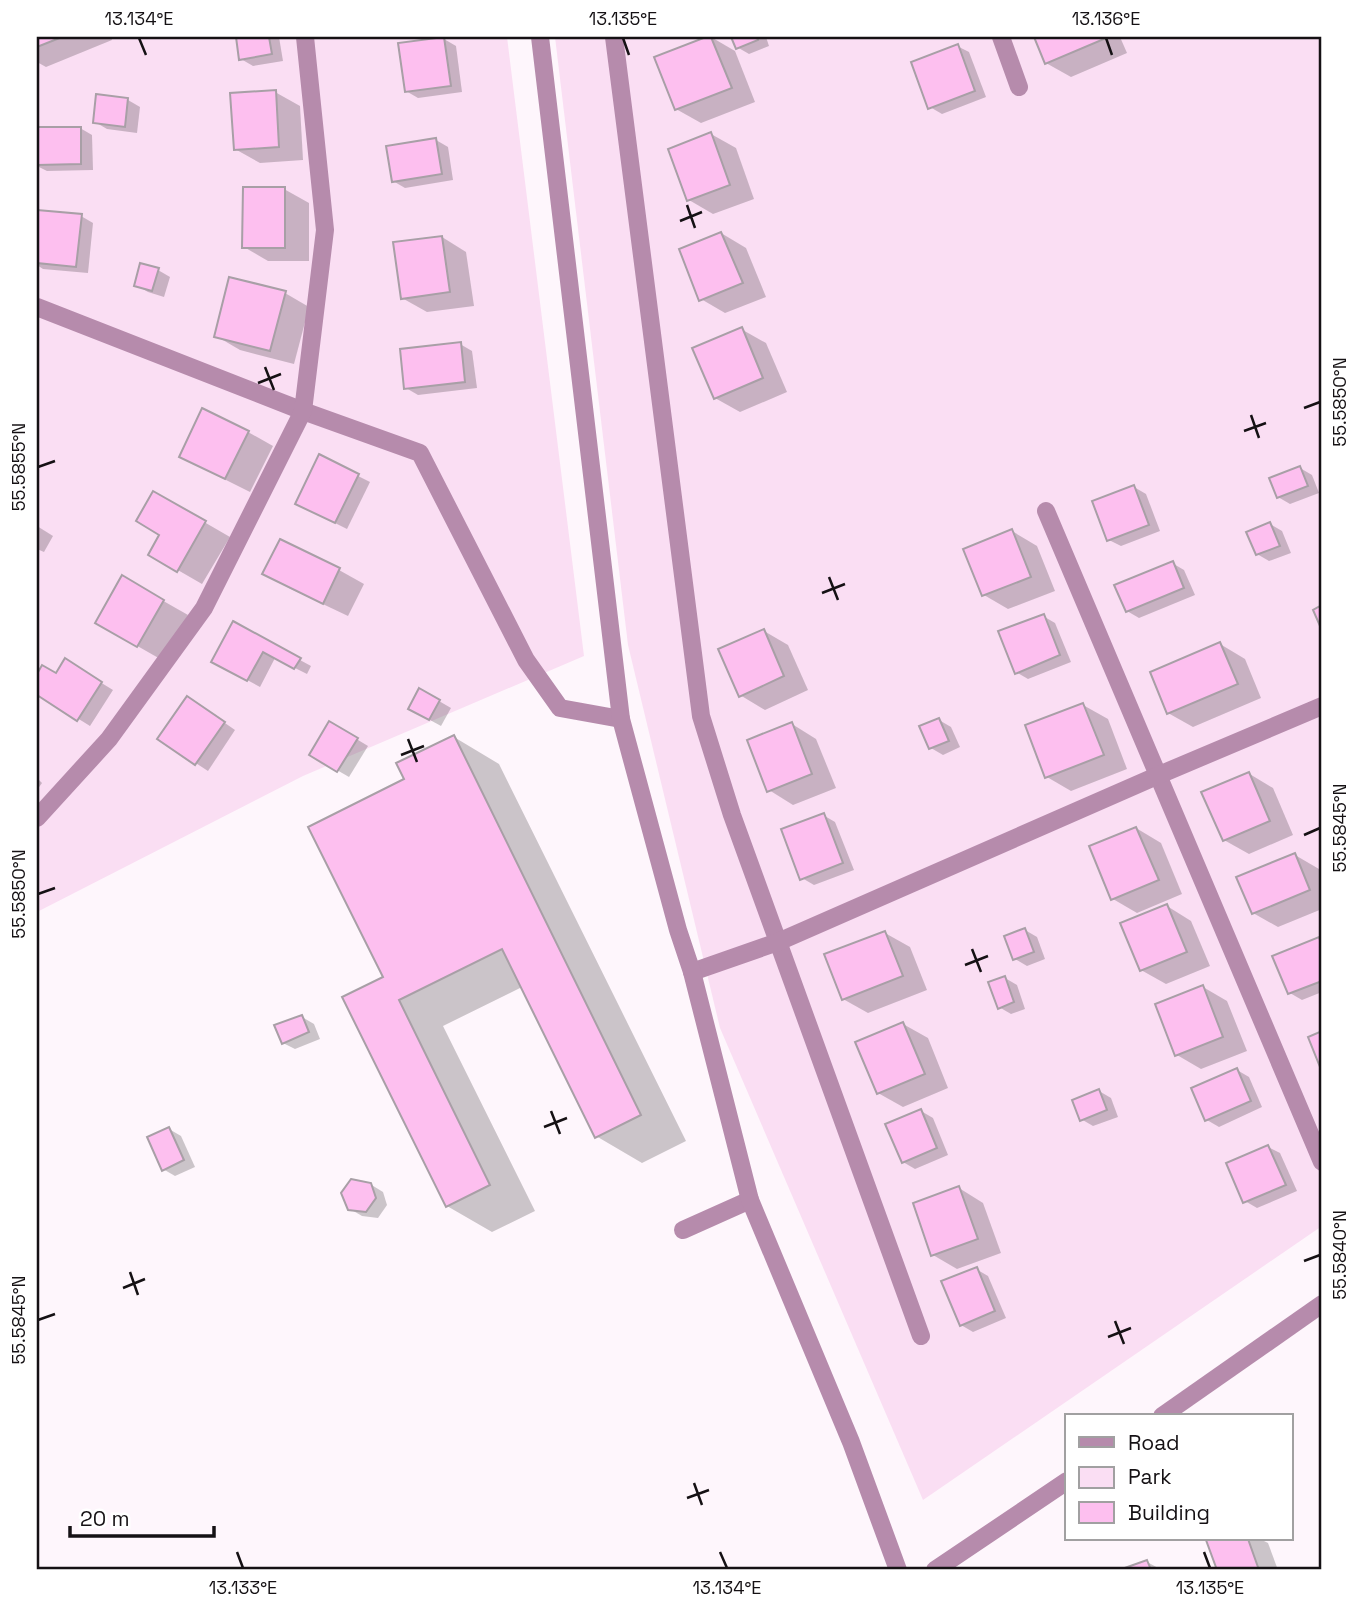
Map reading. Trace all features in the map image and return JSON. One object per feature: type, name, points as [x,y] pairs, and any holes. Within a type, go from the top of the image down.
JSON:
[{"type":"street","points":[[37,818],[108,739],[204,608],[303,411],[325,230],[305,37]]},
{"type":"street","points":[[540,37],[621,719],[678,930],[692,972],[750,1200],[851,1442],[898,1570]]},
{"type":"street","points":[[614,37],[701,716],[732,815],[920,1336]]},
{"type":"street","points":[[1001,37],[1019,87]]},
{"type":"street","points":[[37,307],[303,411],[420,453],[526,660],[560,708],[621,719]]},
{"type":"street","points":[[1046,511],[1322,1162]]},
{"type":"street","points":[[692,972],[778,942],[1322,706]]},
{"type":"street","points":[[683,1230],[750,1200]]},
{"type":"street","points":[[1165,1414],[1322,1304]]},
{"type":"street","points":[[935,1570],[1065,1482]]},
{"type":"green space","points":[[37,37],[507,37],[584,656],[303,776],[37,912]]},
{"type":"green space","points":[[555,37],[1322,37],[1322,1226],[923,1500],[720,1028],[628,645]]},
{"type":"building","points":[[37,37],[62,37],[37,47]]},
{"type":"building","points":[[236,37],[269,37],[272,54],[239,60]]},
{"type":"building","points":[[444,37],[451,86],[405,92],[398,43]]},
{"type":"building","points":[[711,37],[732,88],[675,110],[654,57]]},
{"type":"building","points":[[731,37],[757,37],[758,40],[736,49]]},
{"type":"building","points":[[1034,37],[1103,37],[1104,39],[1045,64]]},
{"type":"building","points":[[958,44],[975,91],[928,109],[911,62]]},
{"type":"building","points":[[276,90],[279,147],[234,150],[230,93]]},
{"type":"building","points":[[96,94],[128,98],[125,127],[93,123]]},
{"type":"building","points":[[37,127],[81,127],[81,164],[37,165]]},
{"type":"building","points":[[711,132],[730,185],[687,201],[668,149]]},
{"type":"building","points":[[436,138],[442,174],[392,182],[386,146]]},
{"type":"building","points":[[243,187],[285,187],[285,248],[242,248]]},
{"type":"building","points":[[37,210],[82,214],[76,267],[37,263]]},
{"type":"building","points":[[721,232],[743,283],[699,301],[679,249]]},
{"type":"building","points":[[442,236],[450,292],[401,299],[393,242]]},
{"type":"building","points":[[140,263],[159,268],[152,291],[134,286]]},
{"type":"building","points":[[229,277],[286,291],[270,351],[214,337]]},
{"type":"building","points":[[742,327],[763,378],[714,399],[692,348]]},
{"type":"building","points":[[461,342],[465,382],[404,389],[400,349]]},
{"type":"building","points":[[202,408],[249,431],[225,479],[179,457]]},
{"type":"building","points":[[319,454],[359,474],[335,523],[295,504]]},
{"type":"building","points":[[1300,466],[1308,486],[1277,498],[1269,478]]},
{"type":"building","points":[[1134,485],[1149,525],[1107,541],[1092,501]]},
{"type":"building","points":[[153,491],[206,521],[177,572],[148,555],[159,535],[136,521]]},
{"type":"building","points":[[1270,522],[1280,546],[1256,555],[1246,532]]},
{"type":"building","points":[[1012,529],[1031,577],[982,596],[963,549]]},
{"type":"building","points":[[280,539],[340,568],[323,604],[262,574]]},
{"type":"building","points":[[1173,561],[1184,588],[1126,612],[1114,585]]},
{"type":"building","points":[[122,575],[164,600],[137,647],[95,623]]},
{"type":"building","points":[[1322,605],[1322,624],[1320,626],[1313,610]]},
{"type":"building","points":[[1044,614],[1060,655],[1015,674],[998,631]]},
{"type":"building","points":[[233,621],[301,658],[294,669],[263,652],[247,681],[211,662]]},
{"type":"building","points":[[764,629],[784,676],[739,697],[718,649]]},
{"type":"building","points":[[1220,642],[1238,684],[1167,714],[1150,672]]},
{"type":"building","points":[[65,658],[102,682],[77,721],[37,695],[37,674],[42,665],[56,673]]},
{"type":"building","points":[[419,688],[440,700],[429,720],[408,709]]},
{"type":"building","points":[[187,696],[225,722],[195,765],[157,739]]},
{"type":"building","points":[[1083,703],[1104,755],[1045,778],[1025,725]]},
{"type":"building","points":[[939,718],[949,741],[929,749],[919,726]]},
{"type":"building","points":[[329,721],[358,738],[337,772],[309,755]]},
{"type":"building","points":[[792,722],[812,774],[767,792],[747,740]]},
{"type":"building","points":[[454,735],[641,1115],[595,1138],[502,949],[399,1000],[490,1185],[446,1207],[342,997],[383,977],[308,827],[404,779],[396,763]]},
{"type":"building","points":[[1249,772],[1270,821],[1223,841],[1201,792]]},
{"type":"building","points":[[824,813],[843,863],[800,880],[781,829]]},
{"type":"building","points":[[1136,827],[1159,880],[1111,900],[1089,846]]},
{"type":"building","points":[[1295,853],[1310,890],[1252,914],[1236,877]]},
{"type":"building","points":[[1167,904],[1187,952],[1140,971],[1120,923]]},
{"type":"building","points":[[1025,928],[1034,952],[1013,960],[1004,936]]},
{"type":"building","points":[[885,931],[903,976],[842,1000],[824,954]]},
{"type":"building","points":[[1319,937],[1322,946],[1322,981],[1288,994],[1272,956]]},
{"type":"building","points":[[1005,976],[1014,1002],[998,1009],[988,982]]},
{"type":"building","points":[[1203,985],[1223,1037],[1175,1056],[1155,1004]]},
{"type":"building","points":[[302,1015],[309,1032],[282,1044],[274,1025]]},
{"type":"building","points":[[903,1022],[925,1074],[877,1094],[855,1042]]},
{"type":"building","points":[[1322,1031],[1322,1072],[1308,1037]]},
{"type":"building","points":[[1237,1068],[1251,1101],[1205,1121],[1191,1088]]},
{"type":"building","points":[[1099,1089],[1107,1110],[1080,1121],[1072,1100]]},
{"type":"building","points":[[921,1109],[937,1148],[902,1163],[885,1124]]},
{"type":"building","points":[[169,1127],[184,1160],[162,1171],[147,1137]]},
{"type":"building","points":[[1268,1145],[1286,1185],[1243,1203],[1226,1163]]},
{"type":"building","points":[[351,1179],[371,1183],[376,1198],[366,1212],[348,1210],[341,1193]]},
{"type":"building","points":[[959,1186],[978,1239],[931,1256],[913,1203]]},
{"type":"building","points":[[977,1267],[995,1311],[960,1326],[941,1281]]},
{"type":"building","points":[[1206,1540],[1248,1540],[1259,1570],[1217,1570]]},
{"type":"building","points":[[1147,1560],[1151,1570],[1119,1570]]}]
